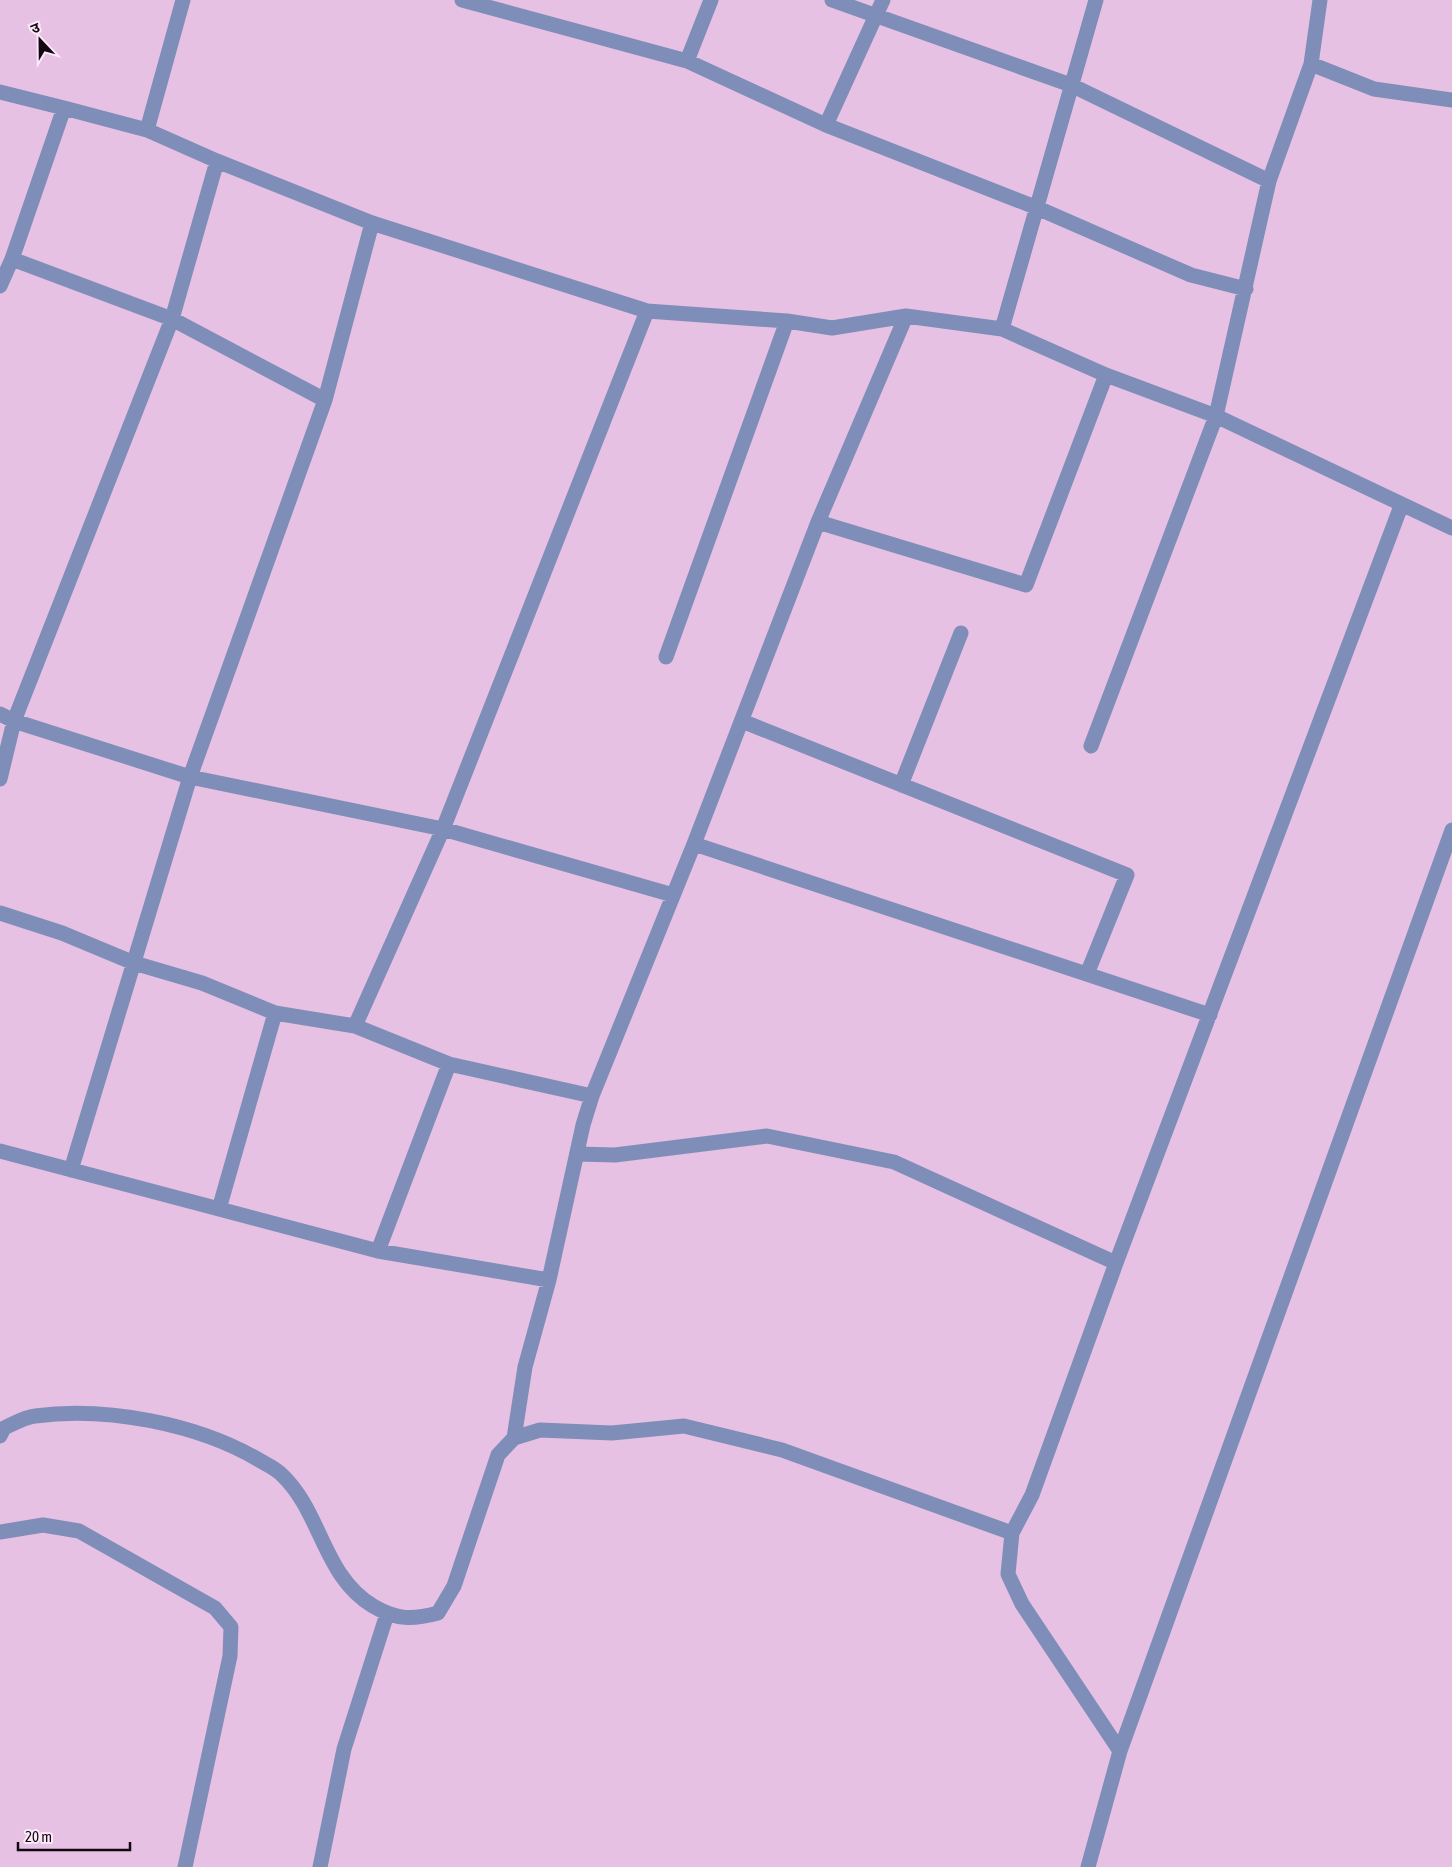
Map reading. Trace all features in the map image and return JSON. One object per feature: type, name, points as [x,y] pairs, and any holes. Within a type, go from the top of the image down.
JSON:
[{"type":"street","points":[[147,130],[183,0]]},
{"type":"street","points":[[462,0],[687,61],[826,124],[1035,208],[1191,275],[1246,289]]},
{"type":"street","points":[[687,61],[711,0]]},
{"type":"street","points":[[832,0],[1071,85],[1269,181]]},
{"type":"street","points":[[826,124],[883,0]]},
{"type":"street","points":[[1002,329],[1035,208],[1096,0]]},
{"type":"street","points":[[1090,746],[1216,416],[1269,181],[1311,64],[1320,0]]},
{"type":"street","points":[[1311,64],[1374,89],[1452,100]]},
{"type":"street","points":[[0,92],[147,130],[217,161],[372,223],[647,311],[787,321],[832,328],[906,316],[1002,329],[1106,374],[1216,416],[1401,506],[1452,528]]},
{"type":"street","points":[[0,286],[12,259],[64,108]]},
{"type":"street","points":[[0,779],[7,717],[172,319],[217,161]]},
{"type":"street","points":[[72,1170],[190,777],[325,400],[372,223]]},
{"type":"street","points":[[12,259],[172,319],[325,400]]},
{"type":"street","points":[[355,1026],[443,828],[647,311]]},
{"type":"street","points":[[514,1438],[525,1367],[549,1280],[592,1096],[694,844],[818,522],[906,316]]},
{"type":"street","points":[[666,657],[787,321]]},
{"type":"street","points":[[818,522],[1026,585],[1106,374]]},
{"type":"street","points":[[1120,1751],[1022,1604],[1008,1574],[1012,1533],[1032,1495],[1116,1263],[1401,506]]},
{"type":"street","points":[[901,785],[961,633]]},
{"type":"street","points":[[7,717],[190,777],[443,828],[673,895]]},
{"type":"street","points":[[742,721],[1127,876],[1087,974]]},
{"type":"street","points":[[1088,1867],[1120,1751],[1452,830]]},
{"type":"street","points":[[694,844],[1210,1015]]},
{"type":"street","points":[[0,913],[62,933],[134,963],[202,983],[275,1013],[355,1026],[449,1064],[592,1096]]},
{"type":"street","points":[[219,1209],[275,1013]]},
{"type":"street","points":[[378,1251],[449,1064]]},
{"type":"street","points":[[577,1154],[615,1155],[767,1136],[777,1138],[894,1162],[1116,1263]]},
{"type":"street","points":[[0,1151],[378,1251],[549,1280]]},
{"type":"street","points":[[0,1436],[4,1428],[34,1416],[92,1413],[173,1424],[235,1446],[281,1473],[300,1497],[339,1575],[362,1599],[387,1614],[415,1619],[438,1613],[454,1586],[498,1455],[514,1438],[540,1430],[612,1433],[684,1426],[782,1450],[1012,1533]]},
{"type":"street","points":[[0,1532],[43,1525],[78,1531],[215,1608],[231,1627],[230,1656],[185,1867]]},
{"type":"street","points":[[320,1867],[344,1749],[387,1614]]}]
